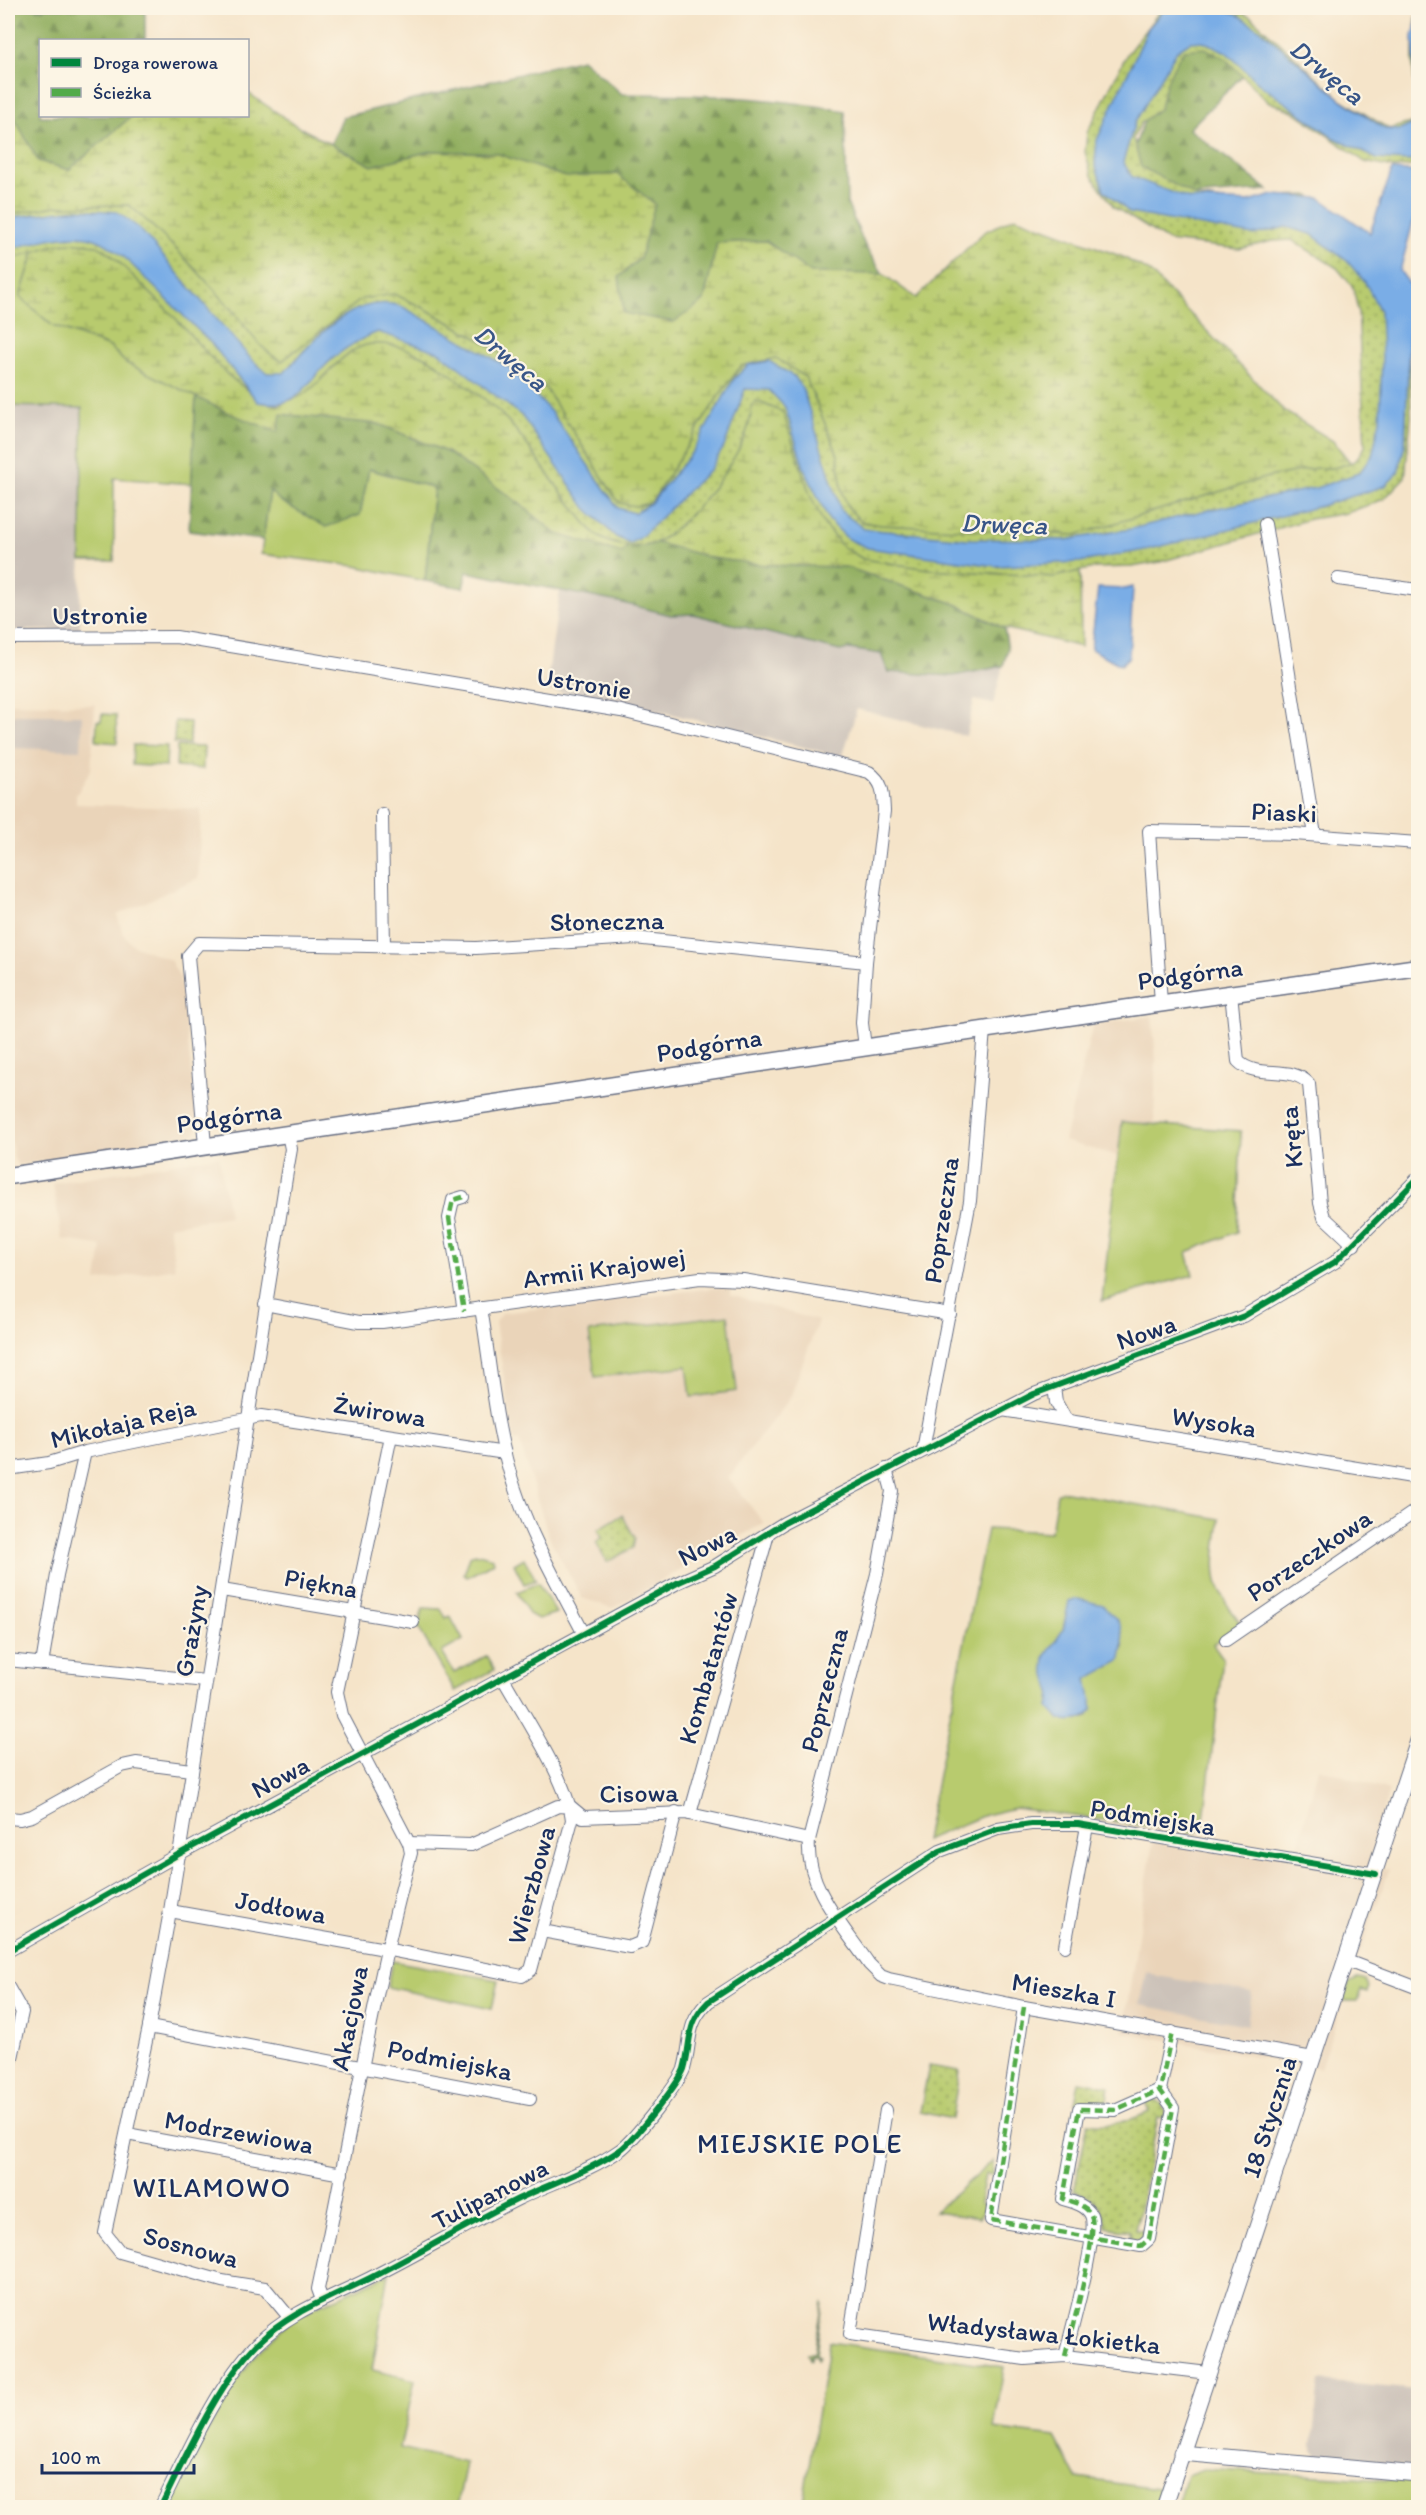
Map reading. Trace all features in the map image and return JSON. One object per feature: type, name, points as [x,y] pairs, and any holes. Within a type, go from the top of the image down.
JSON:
[{"type":"main road","name":"Podgórna","points":[[8,1172],[288,1134],[1419,967]]},
{"type":"street","points":[[1265,524],[1315,835]]},
{"type":"street","points":[[1338,579],[1419,590]]},
{"type":"street","name":"Ustronie","points":[[8,638],[176,637],[621,711],[869,772],[879,780],[883,789],[884,811],[866,962],[862,1023],[865,1047]]},
{"type":"street","points":[[382,814],[384,946]]},
{"type":"street","name":"Piaski","points":[[1161,1004],[1149,831],[1315,835],[1419,843]]},
{"type":"street","name":"Słoneczna","points":[[205,1145],[188,956],[199,943],[476,948],[634,938],[866,962]]},
{"type":"street","name":"Kręta","points":[[1231,993],[1238,1061],[1246,1068],[1301,1077],[1308,1084],[1320,1203],[1324,1217],[1354,1245]]},
{"type":"street","name":"Poprzeczna","points":[[923,1450],[970,1201],[984,1030]]},
{"type":"street","name":"Grażyny","points":[[127,2134],[170,1911],[205,1681],[222,1590],[291,1149],[288,1134]]},
{"type":"street","name":"Nowa","points":[[8,1951],[178,1854],[679,1582],[715,1566],[886,1469],[1054,1386],[1244,1316],[1335,1262],[1419,1178]]},
{"type":"street","points":[[463,1197],[453,1200],[449,1218],[464,1311]]},
{"type":"street","name":"Armii Krajowej","points":[[265,1304],[359,1322],[382,1322],[700,1278],[743,1280],[950,1314]]},
{"type":"street","points":[[481,1308],[505,1453],[514,1488],[538,1550],[584,1634]]},
{"type":"street","points":[[1054,1386],[1056,1402],[1066,1420]]},
{"type":"street","name":"Wysoka","points":[[1002,1410],[1419,1478]]},
{"type":"street","name":"Żwirowa","points":[[248,1418],[261,1416],[505,1453]]},
{"type":"street","name":"Mikołaja Reja","points":[[8,1469],[49,1463],[85,1452],[248,1418]]},
{"type":"street","points":[[391,1436],[352,1611],[337,1692],[342,1715],[409,1843]]},
{"type":"street","points":[[42,1664],[57,1575],[85,1452]]},
{"type":"street","name":"Poprzeczna","points":[[837,1916],[813,1877],[807,1856],[809,1840],[877,1574],[892,1491],[886,1469]]},
{"type":"street","name":"Porzeczkowa","points":[[1226,1640],[1419,1509]]},
{"type":"street","name":"Kombatantów","points":[[690,1814],[768,1534]]},
{"type":"street","name":"Piękna","points":[[222,1590],[413,1622]]},
{"type":"street","points":[[8,1659],[205,1681]]},
{"type":"street","name":"Wierzbowa","points":[[385,1948],[522,1976],[531,1971],[572,1820],[571,1807],[561,1784],[503,1678]]},
{"type":"street","name":"18 Stycznia","points":[[1164,2508],[1419,1741]]},
{"type":"street","points":[[8,1818],[20,1819],[32,1816],[129,1764],[191,1770]]},
{"type":"street","name":"Cisowa","points":[[409,1843],[471,1845],[558,1806],[571,1807],[584,1817],[676,1812],[809,1840]]},
{"type":"street","points":[[542,1931],[630,1947],[642,1942],[676,1812]]},
{"type":"street","name":"Podmiejska","points":[[837,1916],[940,1851],[971,1837],[998,1829],[1031,1824],[1087,1826],[1376,1874]]},
{"type":"street","points":[[1065,1946],[1087,1826]]},
{"type":"street","name":"Akacjowa","points":[[322,2300],[318,2289],[385,1948],[411,1854],[409,1843]]},
{"type":"street","name":"Jodłowa","points":[[170,1911],[385,1948]]},
{"type":"street","name":"Mieszka I","points":[[837,1916],[869,1964],[881,1976],[1024,2007],[1313,2058]]},
{"type":"street","name":"Tulipanowa","points":[[160,2508],[207,2417],[257,2345],[289,2318],[322,2300],[620,2150],[675,2085],[684,2069],[690,2027],[697,2012],[708,2002],[837,1916]]},
{"type":"street","points":[[1347,1961],[1419,1988]]},
{"type":"street","points":[[8,1987],[22,2012],[8,2076]]},
{"type":"street","points":[[1024,2007],[991,2220],[1141,2246],[1149,2239],[1173,2108],[1160,2090],[1172,2032]]},
{"type":"street","name":"Podmiejska","points":[[149,2027],[530,2099]]},
{"type":"street","points":[[1065,2356],[1093,2221],[1090,2212],[1074,2202],[1063,2199],[1079,2109],[1115,2110],[1160,2090]]},
{"type":"street","name":"Władysława Łokietka","points":[[886,2110],[850,2334],[1025,2360],[1065,2356],[1208,2373]]},
{"type":"street","name":"Modrzewiowa","points":[[127,2134],[342,2174]]},
{"type":"street","name":"Sosnowa","points":[[127,2134],[105,2233],[120,2252],[222,2281],[265,2288],[289,2318]]},
{"type":"street","points":[[1181,2453],[1419,2474]]},
{"type":"shaded area","points":[[8,406],[82,408],[80,630],[8,630]]},
{"type":"shaded area","points":[[560,590],[671,615],[693,614],[840,651],[849,649],[881,654],[888,672],[953,676],[1003,666],[993,704],[974,700],[966,736],[857,709],[843,755],[835,755],[644,707],[546,690]]},
{"type":"shaded area","points":[[8,703],[95,705],[91,770],[76,795],[76,804],[201,809],[198,878],[117,915],[123,934],[133,945],[170,960],[180,978],[198,1127],[195,1134],[17,1165],[8,1122]]},
{"type":"shaded area","points":[[11,715],[82,715],[81,750],[10,748]]},
{"type":"shaded area","points":[[1152,1016],[1156,1060],[1154,1124],[1122,1122],[1118,1156],[1064,1141],[1093,1025]]},
{"type":"shaded area","points":[[219,1156],[229,1216],[169,1226],[175,1268],[97,1281],[102,1246],[62,1239],[53,1183]]},
{"type":"shaded area","points":[[730,1286],[731,1295],[818,1321],[790,1398],[728,1478],[764,1523],[613,1608],[582,1598],[549,1537],[519,1440],[514,1441],[495,1322],[503,1313]]},
{"type":"shaded area","points":[[1318,1768],[1389,1791],[1369,1863],[1389,1870],[1320,2068],[1123,2032],[1155,1828],[1297,1852]]},
{"type":"shaded area","points":[[1147,1972],[1157,1976],[1252,1992],[1247,2025],[1140,2005]]},
{"type":"shaded area","points":[[1319,2381],[1418,2390],[1418,2466],[1319,2460],[1312,2446]]},
{"type":"green space","points":[[8,8],[145,8],[145,39],[39,39],[39,117],[131,117],[69,170],[38,161],[8,106]]},
{"type":"green space","points":[[1169,8],[1231,8],[1251,17],[1341,99],[1389,129],[1414,122],[1418,113],[1418,165],[1394,168],[1365,162],[1293,111],[1267,101],[1225,58],[1205,48],[1184,50],[1179,57],[1169,78],[1160,108],[1141,123],[1133,138],[1141,167],[1197,197],[1249,205],[1280,196],[1308,195],[1364,229],[1399,287],[1409,344],[1411,416],[1405,477],[1384,499],[1347,513],[1310,519],[1160,562],[1132,567],[1094,568],[1054,577],[928,569],[863,559],[843,547],[825,526],[810,495],[783,412],[756,401],[751,406],[749,422],[731,462],[717,483],[685,520],[655,543],[636,546],[620,545],[601,538],[589,528],[502,415],[438,365],[410,350],[381,344],[366,345],[342,359],[310,390],[299,397],[286,401],[271,400],[244,388],[232,378],[160,302],[116,259],[101,248],[89,244],[66,243],[8,259],[8,214],[58,206],[129,205],[192,266],[259,343],[282,361],[362,299],[394,294],[488,344],[546,389],[619,503],[635,506],[651,503],[718,397],[741,366],[776,358],[806,378],[838,455],[842,492],[848,507],[861,522],[1076,535],[1268,477],[1316,468],[1334,468],[1355,461],[1365,447],[1358,311],[1353,287],[1337,268],[1292,240],[1272,241],[1239,249],[1168,241],[1114,207],[1092,176],[1085,152],[1087,133],[1127,54],[1159,12]]},
{"type":"green space","points":[[1418,8],[1418,101],[1413,54]]},
{"type":"green space","points":[[1187,46],[1205,48],[1219,54],[1245,73],[1189,129],[1268,190],[1190,196],[1130,163],[1151,107],[1179,54]]},
{"type":"green space","points":[[582,59],[622,94],[734,97],[789,102],[845,111],[847,203],[866,248],[883,274],[811,273],[766,241],[717,243],[704,301],[675,322],[624,314],[619,277],[640,258],[617,174],[565,177],[495,153],[431,151],[372,166],[331,144],[343,117]]},
{"type":"green space","points":[[249,94],[297,126],[372,166],[431,151],[495,153],[565,177],[617,174],[655,204],[640,258],[619,277],[624,313],[674,322],[704,301],[717,243],[766,241],[811,273],[883,274],[916,298],[984,232],[1015,217],[1123,257],[1150,272],[1284,411],[1333,441],[1359,473],[1065,540],[967,539],[851,521],[782,367],[651,503],[634,513],[619,508],[403,307],[284,373],[139,228],[8,218],[8,106],[38,161],[69,170],[131,117],[249,117]]},
{"type":"green space","points":[[92,238],[211,343],[258,402],[279,405],[300,395],[357,340],[402,338],[522,416],[630,543],[622,553],[557,534],[519,503],[447,452],[379,424],[281,414],[278,432],[231,414],[126,363],[110,347],[53,326],[20,297],[38,240]]},
{"type":"green space","points":[[38,240],[20,297],[53,326],[110,347],[126,363],[196,396],[193,484],[114,478],[114,561],[81,561],[82,408],[8,406],[8,250]]},
{"type":"green space","points":[[745,389],[785,407],[829,520],[1080,562],[1081,647],[1004,628],[956,604],[846,567],[766,565],[712,558],[640,538]]},
{"type":"green space","points":[[196,396],[277,432],[280,414],[379,424],[447,452],[519,503],[557,534],[630,543],[640,538],[766,565],[846,567],[956,604],[1004,628],[1008,649],[1003,666],[953,676],[888,672],[881,654],[849,649],[840,651],[693,614],[671,615],[467,572],[463,588],[425,581],[434,488],[369,469],[360,515],[326,527],[280,501],[270,491],[263,540],[189,531]]},
{"type":"green space","points":[[368,469],[434,488],[425,581],[355,566],[261,554],[270,490],[360,514]]},
{"type":"green space","points":[[102,714],[116,715],[117,743],[96,741],[97,721],[101,721]]},
{"type":"green space","points":[[175,721],[190,722],[189,744],[174,743]]},
{"type":"green space","points":[[133,745],[167,746],[166,767],[132,765]]},
{"type":"green space","points":[[177,746],[204,747],[203,769],[176,767]]},
{"type":"green space","points":[[1122,1122],[1241,1131],[1237,1232],[1187,1252],[1193,1275],[1102,1301]]},
{"type":"green space","points":[[728,1315],[737,1391],[691,1397],[687,1366],[595,1377],[589,1332]]},
{"type":"green space","points":[[1061,1491],[1220,1519],[1215,1563],[1218,1585],[1240,1623],[1213,1644],[1223,1658],[1203,1827],[1195,1833],[1015,1808],[985,1815],[925,1840],[987,1529],[1051,1532],[1057,1494]],"holes":[[[1067,1611],[1117,1620],[1124,1647],[1109,1668],[1096,1672],[1087,1679],[1089,1716],[1073,1720],[1049,1708],[1051,1693],[1045,1657],[1063,1630]]]},
{"type":"green space","points":[[622,1515],[635,1538],[633,1548],[607,1562],[596,1542],[602,1537],[598,1529]]},
{"type":"green space","points":[[475,1553],[493,1558],[494,1562],[467,1577],[464,1574],[470,1556]]},
{"type":"green space","points":[[524,1558],[536,1580],[524,1584],[514,1564]]},
{"type":"green space","points":[[538,1583],[556,1613],[538,1619],[529,1614],[517,1592]]},
{"type":"green space","points":[[423,1608],[441,1609],[446,1618],[450,1616],[463,1640],[442,1652],[454,1673],[486,1656],[494,1670],[455,1691],[418,1627]]},
{"type":"green space","points":[[392,1961],[498,1980],[492,2009],[387,1987]]},
{"type":"green space","points":[[1359,1978],[1366,1980],[1369,1987],[1367,1992],[1361,1990],[1357,2001],[1343,2001],[1349,1983]]},
{"type":"green space","points":[[929,2066],[959,2071],[952,2119],[920,2112]]},
{"type":"green space","points":[[1079,2081],[1109,2086],[1106,2107],[1075,2102]]},
{"type":"green space","points":[[1153,2100],[1161,2103],[1165,2110],[1165,2118],[1158,2117],[1136,2230],[1144,2231],[1141,2240],[1130,2240],[1130,2231],[1106,2227],[1103,2213],[1097,2203],[1074,2191],[1088,2123],[1112,2124],[1134,2118],[1149,2112],[1145,2103]]},
{"type":"green space","points":[[993,2161],[993,2175],[985,2174],[980,2203],[987,2206],[979,2218],[934,2212]]},
{"type":"green space","points":[[389,2274],[372,2370],[415,2380],[400,2448],[466,2463],[457,2507],[166,2508],[226,2397],[257,2353],[295,2316]]},
{"type":"green space","points":[[823,2302],[816,2354],[819,2356],[817,2361],[817,2356],[811,2355],[811,2361],[807,2353],[814,2353]]},
{"type":"green space","points":[[829,2342],[1004,2367],[994,2429],[1055,2437],[1077,2478],[1166,2490],[1159,2508],[802,2508]]},
{"type":"green space","points":[[1203,2469],[1418,2482],[1418,2507],[1177,2507],[1187,2475]]},
{"type":"water","points":[[1166,8],[1219,8],[1235,13],[1262,31],[1342,100],[1385,129],[1400,130],[1415,123],[1418,107],[1418,158],[1409,161],[1377,159],[1335,138],[1262,86],[1226,52],[1203,41],[1190,42],[1177,50],[1135,122],[1123,162],[1132,177],[1189,199],[1249,202],[1273,195],[1320,198],[1370,233],[1392,170],[1418,172],[1418,203],[1400,271],[1411,286],[1405,444],[1398,473],[1385,486],[1317,507],[1150,549],[1080,562],[996,566],[868,548],[848,539],[829,520],[804,468],[785,407],[769,390],[745,389],[724,447],[710,469],[640,538],[630,543],[616,537],[586,508],[522,416],[439,352],[378,332],[356,342],[335,356],[296,397],[281,403],[258,402],[211,343],[123,256],[106,244],[95,239],[75,236],[51,239],[8,250],[8,218],[77,209],[117,212],[139,228],[251,359],[267,373],[284,373],[322,333],[336,321],[352,312],[368,306],[385,304],[403,307],[510,368],[551,412],[618,508],[634,513],[651,503],[693,451],[734,379],[748,365],[769,361],[795,377],[803,390],[841,511],[864,529],[967,539],[1065,540],[1131,529],[1203,511],[1316,488],[1359,473],[1372,456],[1380,420],[1382,355],[1380,311],[1365,282],[1347,261],[1311,234],[1286,227],[1253,235],[1130,213],[1104,190],[1095,164],[1097,140],[1149,27]]},
{"type":"water","points":[[1418,14],[1418,107],[1413,37]]},
{"type":"water","points":[[1133,587],[1129,657],[1121,665],[1091,649],[1098,588]]},
{"type":"water","points":[[1078,1599],[1103,1605],[1116,1619],[1123,1639],[1122,1650],[1120,1661],[1087,1679],[1093,1709],[1090,1713],[1079,1720],[1060,1720],[1049,1708],[1051,1693],[1044,1668],[1045,1657],[1063,1630],[1069,1601]]},
{"type":"marked path","points":[[463,1197],[453,1200],[449,1218],[464,1311]]},
{"type":"marked path","points":[[1024,2007],[991,2220],[1141,2246],[1149,2239],[1173,2108],[1160,2090],[1172,2032]]},
{"type":"marked path","points":[[1065,2356],[1088,2261],[1092,2225],[1091,2215],[1086,2209],[1063,2199],[1079,2109],[1115,2110],[1160,2090]]},
{"type":"cycle path","points":[[8,1951],[179,1854],[679,1582],[715,1566],[784,1523],[1034,1394],[1244,1316],[1335,1262],[1418,1178]]},
{"type":"cycle path","points":[[160,2508],[216,2400],[242,2361],[269,2333],[311,2306],[389,2268],[518,2199],[583,2171],[620,2150],[645,2124],[680,2076],[684,2069],[692,2026],[708,2002],[940,1851],[998,1829],[1031,1824],[1078,1824],[1376,1874]]},
{"type":"district","name":"MIEJSKIE POLE","points":[[800,2144]]},
{"type":"district","name":"WILAMOWO","points":[[212,2188]]},
{"type":"water label","name":"Drwęca","points":[[1327,72]]},
{"type":"water label","name":"Drwęca","points":[[511,358]]},
{"type":"water label","name":"Drwęca","points":[[1004,524]]}]
